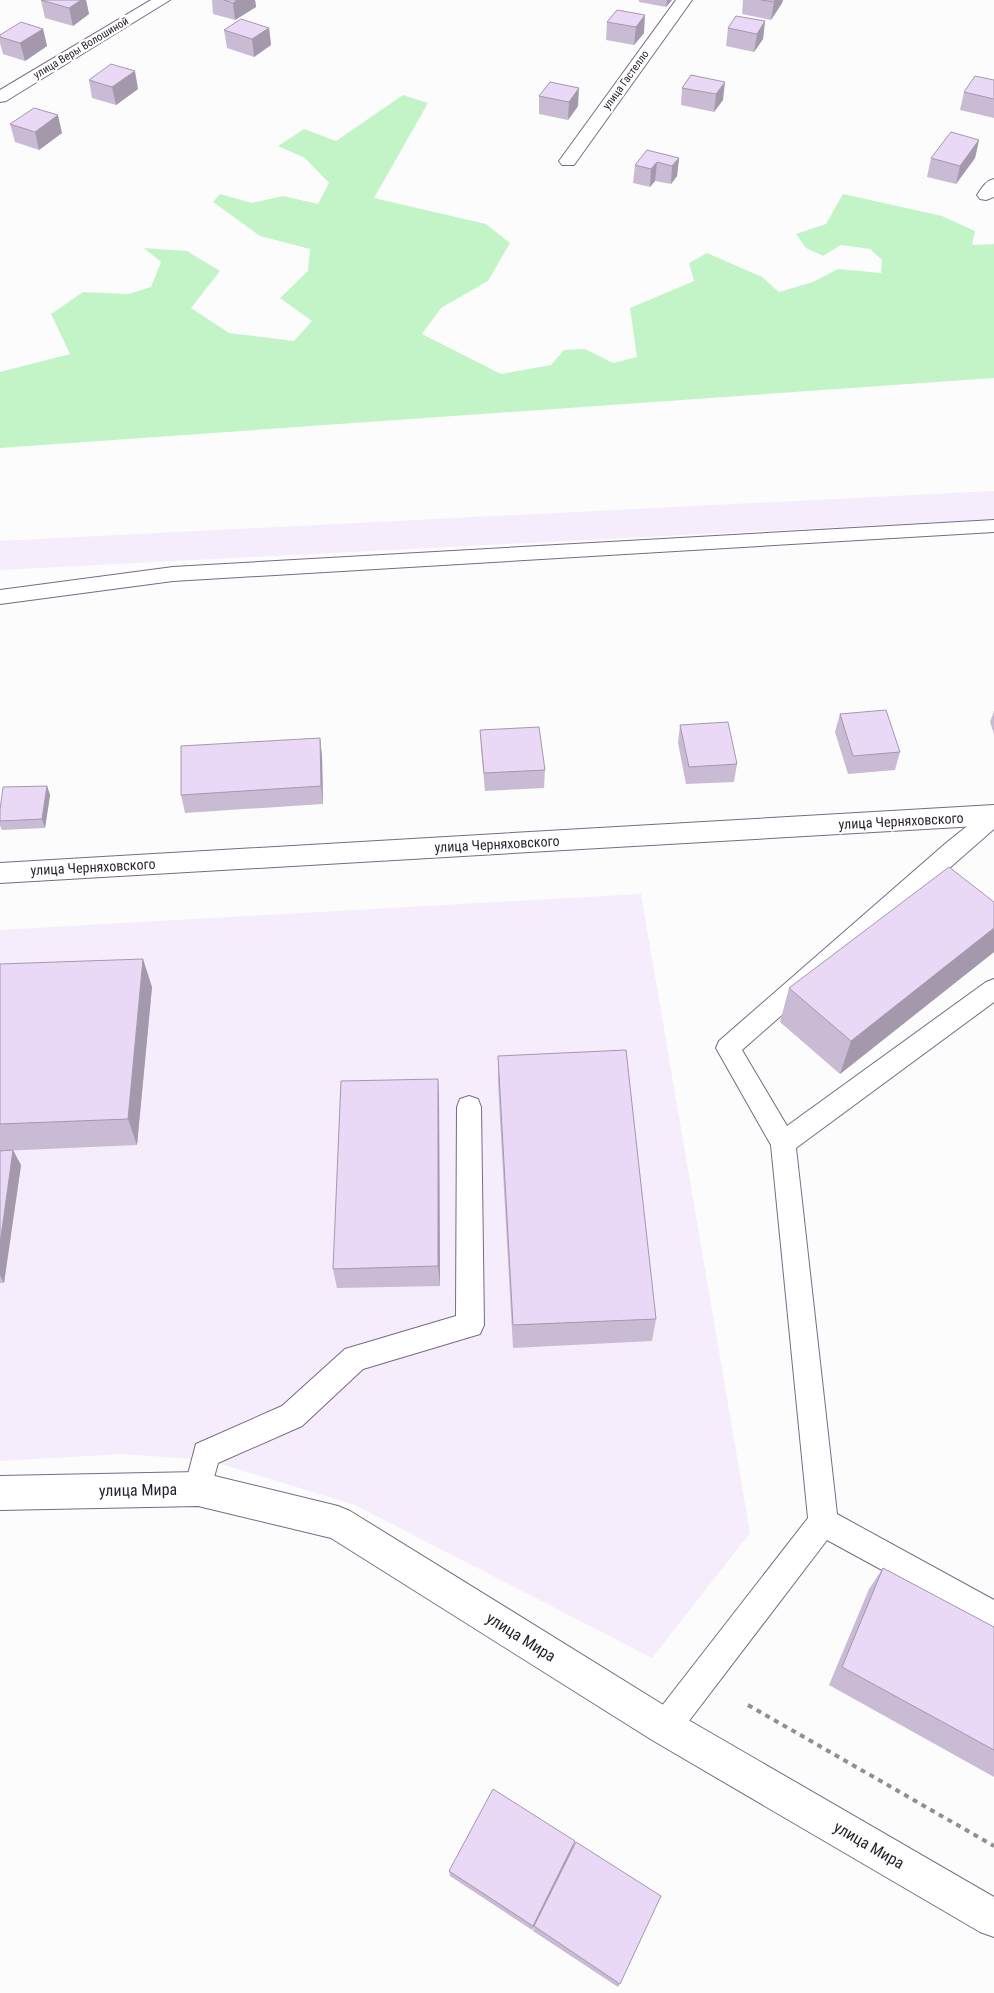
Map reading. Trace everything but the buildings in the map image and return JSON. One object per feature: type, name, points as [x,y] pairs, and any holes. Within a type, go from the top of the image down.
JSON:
[{"type":"street","name":"улица Веры Волошиной","points":[[0,97],[162,0]]},
{"type":"street","name":"улица Гастелло","points":[[568,161],[684,0]]},
{"type":"street","name":"улица Черняховского","points":[[0,873],[994,816]]},
{"type":"street","name":"улица Мира","points":[[3,1494],[198,1489],[338,1524],[665,1727],[994,1918]]},
{"type":"lane","points":[[0,597],[173,574],[994,526]]},
{"type":"lane","points":[[665,1727],[823,1522],[783,1143],[728,1048],[994,816]]},
{"type":"lane","points":[[783,1143],[989,1001]]},
{"type":"lane","points":[[198,1489],[206,1454],[292,1416],[355,1358],[470,1325],[469,1107]]},
{"type":"lane","points":[[823,1522],[994,1616]]},
{"type":"path","points":[[748,1705],[994,1846]]},
{"type":"shaded area","points":[[994,491],[994,519],[0,570],[0,541]]},
{"type":"shaded area","points":[[641,894],[750,1533],[652,1658],[355,1505],[208,1460],[123,1454],[0,1461],[0,930]]},
{"type":"green space","points":[[403,95],[428,103],[374,198],[486,224],[510,243],[488,281],[441,308],[422,334],[501,374],[551,365],[564,350],[585,349],[613,363],[637,357],[630,308],[694,281],[689,263],[707,253],[762,277],[779,292],[813,282],[838,269],[881,273],[882,260],[870,249],[841,245],[823,256],[806,248],[796,234],[826,224],[843,194],[942,216],[975,231],[972,245],[994,244],[994,378],[0,448],[0,372],[70,354],[51,314],[83,292],[128,294],[151,287],[161,262],[144,248],[187,251],[220,271],[191,308],[229,333],[294,341],[312,321],[280,298],[308,271],[310,249],[260,236],[213,202],[220,194],[252,203],[283,196],[318,204],[329,183],[305,158],[278,146],[304,129],[336,141]]}]
